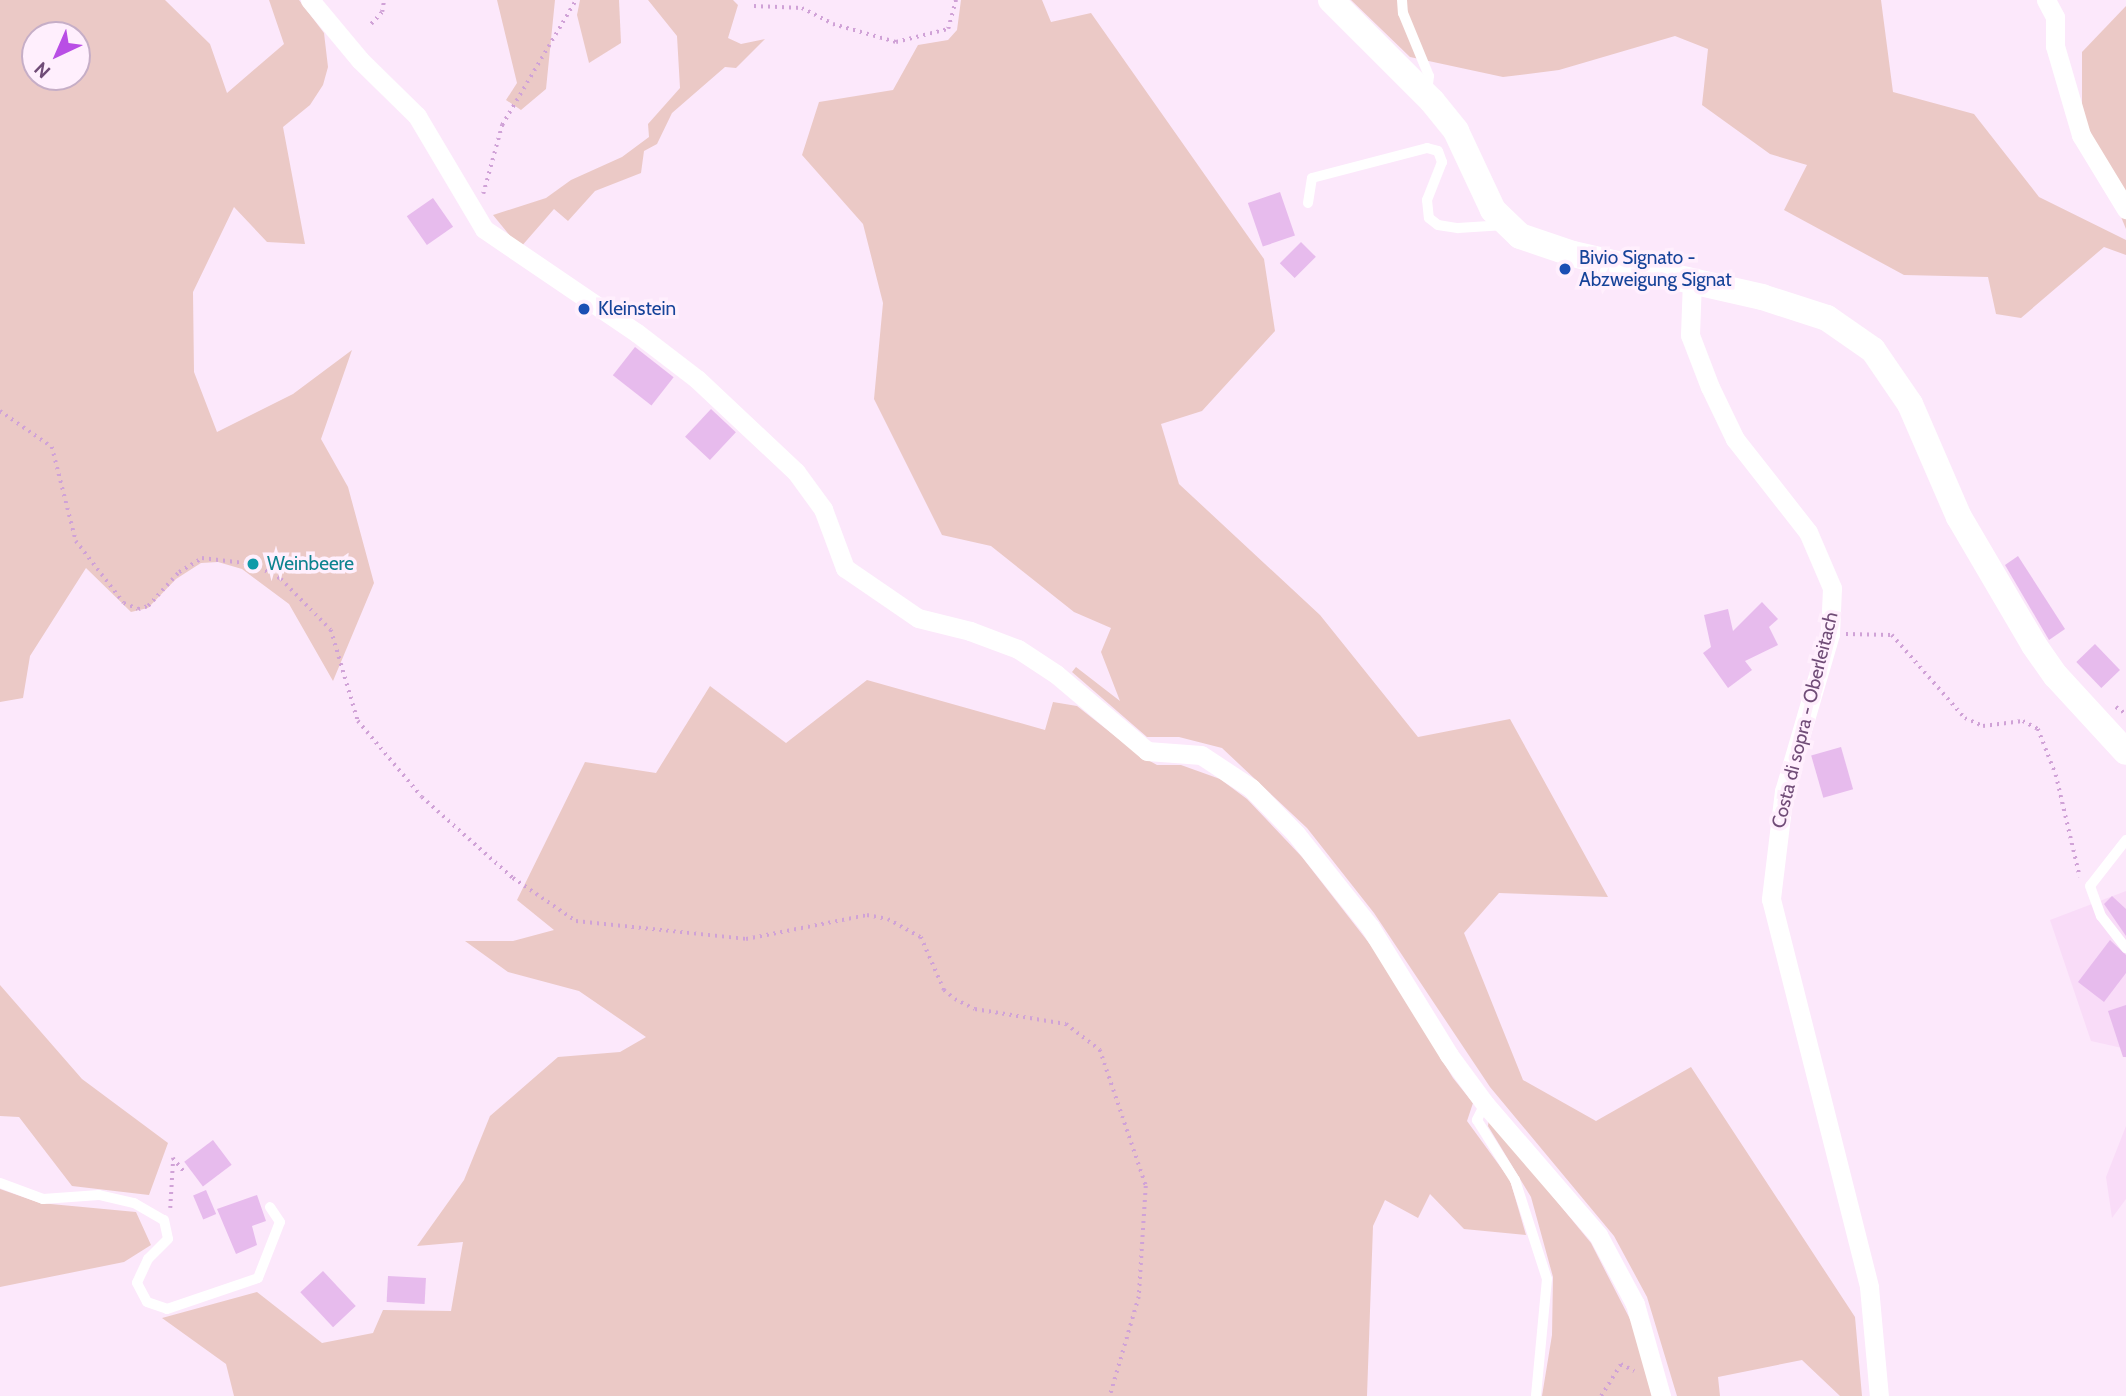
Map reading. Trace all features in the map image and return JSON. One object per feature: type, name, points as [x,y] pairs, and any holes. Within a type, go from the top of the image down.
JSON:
[{"type":"main road","points":[[1331,0],[1427,95],[1456,131],[1493,210],[1506,225],[1540,244],[1692,280],[1828,318],[1873,350],[1910,404],[1959,517],[2034,645],[2056,677],[2126,752]]},
{"type":"street","points":[[310,0],[360,60],[417,116],[469,208],[509,249],[638,333],[697,379],[812,490],[845,568],[918,618],[970,631],[1018,649],[1056,674],[1147,751],[1201,755],[1251,788],[1296,834],[1370,927],[1449,1055],[1485,1104],[1598,1235],[1635,1304],[1661,1396]]},
{"type":"street","points":[[2046,0],[2055,18],[2056,46],[2081,135],[2126,209]]},
{"type":"street","name":"Costa di sopra - Oberleitach","points":[[1692,280],[1690,335],[1710,387],[1735,439],[1792,509],[1822,560],[1832,588],[1830,634],[1784,791],[1772,899],[1868,1287],[1879,1396]]},
{"type":"lane","points":[[1402,0],[1403,13],[1429,76],[1427,95]]},
{"type":"lane","points":[[1308,203],[1312,178],[1427,148],[1438,151],[1442,162],[1427,200],[1429,218],[1438,225],[1458,228],[1506,225]]},
{"type":"lane","points":[[2126,840],[2090,886],[2101,916],[2126,948]]},
{"type":"lane","points":[[1485,1104],[1477,1120],[1515,1180],[1547,1279],[1536,1396]]},
{"type":"lane","points":[[0,1183],[43,1199],[99,1195],[134,1203],[164,1220],[168,1239],[148,1259],[137,1283],[147,1302],[167,1309],[258,1278],[280,1222],[270,1207]]},
{"type":"path","points":[[371,24],[382,12],[384,0]]},
{"type":"path","points":[[469,208],[490,177],[502,125],[576,0]]},
{"type":"path","points":[[754,6],[802,8],[833,24],[895,42],[948,29],[956,0]]},
{"type":"path","points":[[0,411],[52,447],[76,541],[102,581],[124,603],[138,609],[148,606],[179,572],[202,558],[253,564],[281,579],[331,630],[358,721],[422,797],[513,878],[576,921],[746,939],[867,915],[888,919],[921,937],[944,989],[954,999],[975,1009],[1066,1024],[1093,1044],[1114,1083],[1146,1186],[1139,1297],[1110,1396]]},
{"type":"path","points":[[1830,634],[1892,635],[1965,718],[1983,726],[2023,721],[2038,729],[2056,775],[2081,884],[2090,886]]},
{"type":"path","points":[[170,1208],[173,1158],[185,1173]]},
{"type":"path","points":[[1601,1396],[1621,1364],[1633,1369],[1636,1378]]},
{"type":"shaded area","points":[[0,0],[165,0],[210,44],[227,93],[284,44],[269,0],[299,0],[324,33],[328,67],[323,85],[310,105],[283,127],[305,244],[267,242],[234,207],[193,292],[194,372],[217,432],[293,394],[352,350],[321,439],[348,487],[374,583],[333,681],[289,604],[242,569],[218,562],[201,563],[176,579],[148,608],[131,612],[86,568],[30,656],[23,698],[0,702]]},
{"type":"shaded area","points":[[497,0],[555,0],[546,89],[521,110],[506,100],[517,83]]},
{"type":"shaded area","points":[[580,0],[619,0],[621,43],[589,63],[577,15]]},
{"type":"shaded area","points":[[648,0],[733,0],[738,5],[728,38],[741,44],[765,39],[736,68],[725,67],[672,113],[657,144],[644,151],[641,173],[595,191],[568,221],[554,209],[520,248],[493,215],[546,198],[571,180],[622,157],[649,137],[648,124],[680,88],[677,36]]},
{"type":"shaded area","points":[[961,0],[1042,0],[1051,22],[1091,13],[1264,259],[1275,331],[1202,411],[1161,424],[1179,484],[1320,615],[1418,737],[1510,719],[1608,897],[1499,893],[1464,933],[1523,1080],[1596,1121],[1691,1067],[1855,1317],[1862,1396],[1840,1396],[1802,1360],[1718,1377],[1720,1396],[1677,1396],[1647,1297],[1614,1236],[1490,1087],[1374,913],[1307,828],[1222,748],[1179,737],[1147,737],[1072,672],[1076,667],[1120,701],[1101,652],[1111,628],[1074,612],[991,546],[942,535],[874,399],[883,303],[863,224],[802,155],[819,102],[893,90],[918,45],[948,40],[957,30]]},
{"type":"shaded area","points":[[1351,0],[1881,0],[1893,92],[1974,114],[2039,197],[2126,240],[2126,255],[2104,247],[2021,318],[1996,314],[1988,277],[1904,275],[1784,210],[1807,165],[1770,154],[1702,105],[1708,49],[1675,36],[1559,70],[1503,77],[1410,57]]},
{"type":"shaded area","points":[[2126,6],[2126,229],[2082,122],[2082,52]]},
{"type":"shaded area","points":[[867,680],[1045,730],[1053,702],[1077,706],[1139,755],[1157,765],[1181,765],[1220,779],[1247,799],[1302,857],[1376,952],[1453,1078],[1473,1103],[1467,1121],[1510,1180],[1526,1235],[1464,1229],[1430,1194],[1418,1218],[1385,1200],[1373,1226],[1367,1396],[234,1396],[226,1364],[162,1318],[257,1292],[322,1343],[373,1333],[383,1310],[451,1311],[463,1242],[417,1246],[464,1180],[490,1116],[558,1057],[620,1052],[646,1037],[579,991],[508,972],[465,941],[513,941],[554,930],[517,900],[585,762],[656,773],[710,686],[786,743]]},
{"type":"shaded area","points":[[2126,891],[2126,1058],[2122,1048],[2091,1041],[2050,920]]},
{"type":"shaded area","points":[[0,985],[82,1079],[168,1143],[149,1195],[72,1186],[19,1117],[0,1116]]},
{"type":"shaded area","points":[[1489,1119],[1591,1243],[1633,1325],[1652,1396],[1542,1396],[1552,1335],[1553,1277],[1531,1197],[1488,1126]]},
{"type":"shaded area","points":[[2126,1126],[2126,1199],[2112,1218],[2106,1177]]},
{"type":"shaded area","points":[[0,1189],[40,1203],[136,1212],[151,1245],[124,1262],[0,1287]]},
{"type":"building","points":[[1280,192],[1295,235],[1263,247],[1248,203]]},
{"type":"building","points":[[433,198],[453,227],[427,245],[407,216]]},
{"type":"building","points":[[1301,242],[1316,257],[1295,278],[1280,263]]},
{"type":"building","points":[[635,347],[674,377],[651,406],[613,375]]},
{"type":"building","points":[[711,409],[736,432],[710,460],[685,437]]},
{"type":"building","points":[[2018,556],[2065,629],[2049,640],[2005,565]]},
{"type":"building","points":[[1762,602],[1778,619],[1769,627],[1778,645],[1745,661],[1752,670],[1728,688],[1703,653],[1711,647],[1704,615],[1728,609],[1733,631]]},
{"type":"building","points":[[2095,644],[2120,670],[2101,688],[2076,662]]},
{"type":"building","points":[[1841,747],[1853,789],[1823,798],[1811,756]]},
{"type":"building","points":[[2112,896],[2126,909],[2126,936],[2104,904]]},
{"type":"building","points":[[2110,940],[2126,955],[2126,973],[2104,1002],[2078,982]]},
{"type":"building","points":[[2126,1005],[2126,1057],[2123,1057],[2108,1011]]},
{"type":"building","points":[[213,1140],[232,1165],[203,1186],[184,1162]]},
{"type":"building","points":[[206,1190],[216,1214],[203,1219],[193,1195]]},
{"type":"building","points":[[257,1195],[266,1221],[252,1226],[257,1245],[236,1254],[217,1209]]},
{"type":"building","points":[[323,1271],[356,1306],[333,1327],[300,1292]]},
{"type":"building","points":[[388,1276],[426,1278],[425,1304],[387,1302]]},
{"type":"place","name":"Bivio Signato - Abzweigung Signat","points":[[1565,269]]},
{"type":"place","name":"Kleinstein","points":[[584,309]]},
{"type":"place","name":"Weinbeere","points":[[253,564]]}]
